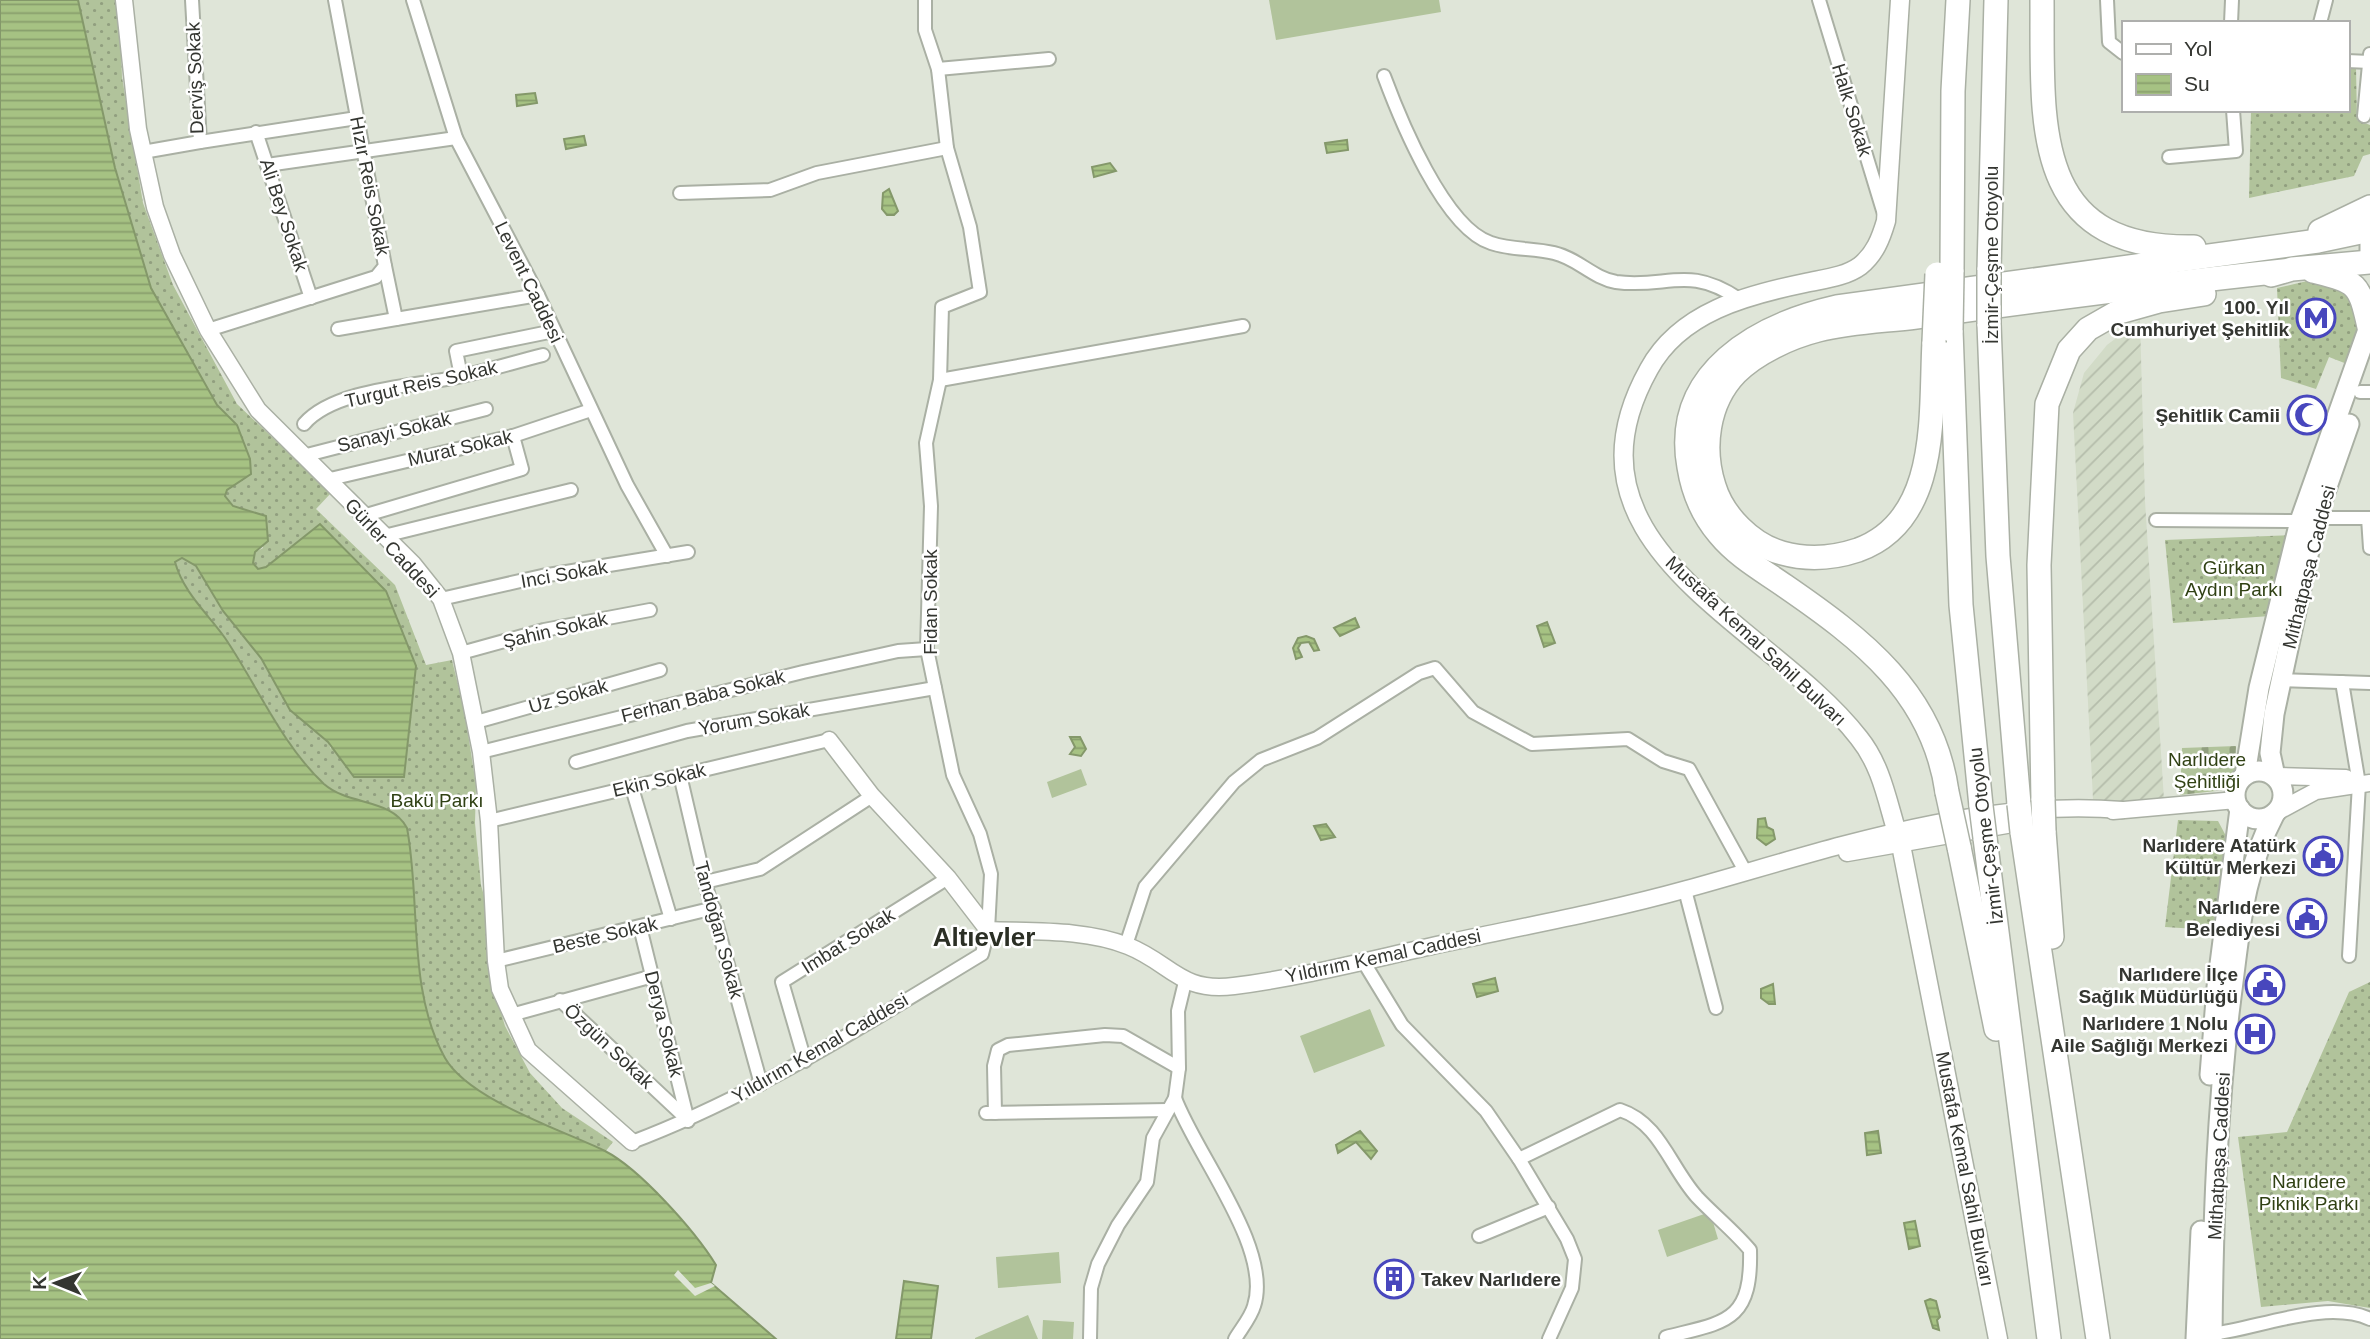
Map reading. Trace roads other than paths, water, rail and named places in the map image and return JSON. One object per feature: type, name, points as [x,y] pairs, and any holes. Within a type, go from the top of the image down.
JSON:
[{"type":"highway","name":"İzmir-Çeşme Otoyolu","points":[[1958,0],[1943,336],[1961,605],[1981,806],[2049,1339]]},
{"type":"highway","name":"İzmir-Çeşme Otoyolu","points":[[1996,0],[1989,324],[1998,556],[2019,804],[2033,832],[2063,1092],[2098,1339]]},
{"type":"highway","points":[[2042,0],[2043,109],[2047,144],[2056,177],[2074,203],[2096,224],[2143,244],[2168,248],[2281,246],[2345,221],[2370,207]]},
{"type":"highway","points":[[2049,1339],[2006,1083],[1947,792],[1927,724],[1914,702],[1864,643],[1734,550],[1704,514],[1692,487],[1686,454],[1687,431],[1701,389],[1712,372],[1733,352],[1760,333],[1809,313],[2342,237],[2370,230]]},
{"type":"highway","points":[[1943,336],[1922,482],[1912,503],[1896,524],[1873,545],[1846,554],[1820,558],[1774,551],[1753,540],[1717,496],[1708,468],[1706,444],[1712,417],[1722,392],[1735,374],[1775,347],[1818,330],[1860,323],[2090,291],[2370,262]]},
{"type":"highway","points":[[2033,832],[2043,800],[2039,565],[2047,404],[2069,350],[2088,329],[2116,313],[2159,301],[2206,294],[2288,270],[2323,274],[2355,285],[2362,296],[2370,326]]},
{"type":"main road","name":"Mustafa Kemal Sahil Bulvarı","points":[[1900,0],[1886,220],[1877,247],[1856,269],[1739,299],[1688,325],[1656,356],[1635,394],[1624,431],[1623,479],[1638,517],[1661,553],[1700,594],[1804,682],[1858,736],[1878,768],[1898,838],[1998,1339]]},
{"type":"main road","points":[[2370,240],[2370,252]]},
{"type":"main road","name":"Mithatpaşa Caddesi","points":[[2245,775],[2259,688],[2308,520],[2370,326]]},
{"type":"main road","name":"Mithatpaşa Caddesi","points":[[2275,776],[2270,753],[2308,520],[2365,392],[2370,363]]},
{"type":"main road","points":[[2263,771],[2275,776],[2283,794],[2275,813],[2260,819],[2252,818],[2238,804],[2237,786],[2245,775],[2263,771]]},
{"type":"main road","name":"Mithatpaşa Caddesi","points":[[2207,1337],[2213,1030],[2238,804]]},
{"type":"main road","name":"Mithatpaşa Caddesi","points":[[2207,1337],[2228,1022],[2250,869],[2275,813]]},
{"type":"street","name":"Gürler Caddesi","points":[[124,0],[129,71],[143,152],[165,238],[208,330],[258,410],[384,536],[441,599],[461,653],[481,752],[489,821],[496,961],[500,989],[528,1050],[632,1142]]},
{"type":"street","name":"Derviş Sokak","points":[[143,152],[200,142],[192,0]]},
{"type":"street","name":"Hızır Reis Sokak","points":[[208,330],[376,277],[385,266],[335,0]]},
{"type":"street","name":"Levent Caddesi","points":[[413,0],[456,138],[538,295],[627,485],[667,556]]},
{"type":"street","points":[[680,193],[771,190],[817,173],[947,148],[938,69],[925,30],[925,0]]},
{"type":"street","name":"Halk Sokak","points":[[1819,0],[1886,220]]},
{"type":"street","points":[[2107,0],[2109,42],[2122,52]]},
{"type":"street","points":[[2231,21],[2232,0]]},
{"type":"street","points":[[2320,21],[2326,0]]},
{"type":"street","points":[[938,69],[1049,59]]},
{"type":"street","points":[[2349,61],[2369,60],[2364,116]]},
{"type":"street","points":[[1384,76],[1399,116],[1430,177],[1467,225],[1489,243],[1554,253],[1597,275],[1618,282],[1690,279],[1711,284],[1739,299]]},
{"type":"street","points":[[2169,157],[2236,151],[2234,112]]},
{"type":"street","points":[[200,142],[357,118]]},
{"type":"street","name":"Ali Bey Sokak","points":[[256,132],[311,298]]},
{"type":"street","points":[[267,165],[456,138]]},
{"type":"street","name":"Fidan Sokak","points":[[947,148],[968,215],[980,292],[942,307],[940,380],[926,443],[931,506],[927,649],[953,775],[980,834],[991,874],[988,930]]},
{"type":"street","points":[[385,266],[396,319]]},
{"type":"street","points":[[338,329],[538,295]]},
{"type":"street","points":[[940,380],[1243,326]]},
{"type":"street","points":[[461,376],[456,351],[554,331]]},
{"type":"street","name":"Turgut Reis Sokak","points":[[304,424],[310,417],[348,398],[461,376],[543,355]]},
{"type":"street","name":"Sanayi Sokak","points":[[303,456],[486,409]]},
{"type":"street","name":"Murat Sokak","points":[[326,480],[513,436],[591,410]]},
{"type":"street","points":[[363,516],[522,469],[513,436]]},
{"type":"street","points":[[384,536],[571,490]]},
{"type":"street","points":[[2156,520],[2369,518],[2370,548]]},
{"type":"street","name":"Inci Sokak","points":[[441,599],[541,576],[688,552]]},
{"type":"street","name":"Şahin Sokak","points":[[461,653],[544,630],[650,610]]},
{"type":"street","name":"Ferhan Baba Sokak","points":[[481,752],[803,672],[898,651],[927,649]]},
{"type":"street","points":[[1126,945],[1144,887],[1234,782],[1261,760],[1317,738],[1419,673],[1436,668],[1473,712],[1532,744],[1628,739],[1663,761],[1689,769],[1745,871]]},
{"type":"street","name":"Uz Sokak","points":[[476,722],[660,670]]},
{"type":"street","points":[[2281,680],[2370,683]]},
{"type":"street","points":[[2342,682],[2364,780],[2348,956]]},
{"type":"street","name":"Yorum Sokak","points":[[576,762],[687,731],[935,688]]},
{"type":"street","points":[[829,740],[872,796],[948,878],[988,930]]},
{"type":"street","name":"Ekin Sokak","points":[[489,821],[829,740]]},
{"type":"street","name":"Tandoğan Sokak","points":[[680,775],[705,882],[761,1084]]},
{"type":"street","points":[[2275,776],[2364,780]]},
{"type":"street","points":[[2275,813],[2316,791],[2364,780]]},
{"type":"street","points":[[632,788],[671,919]]},
{"type":"street","points":[[705,882],[760,869],[872,796]]},
{"type":"street","name":"Yıldırım Kemal Caddesi","points":[[632,1142],[688,1121],[805,1061],[982,954],[988,930],[1052,932],[1126,945],[1185,982],[1216,988],[1363,961],[1685,890],[1745,871],[1898,838],[2064,808],[2122,810],[2238,804]]},
{"type":"street","name":"Imbat Sokak","points":[[805,1061],[782,982],[948,878]]},
{"type":"street","points":[[1685,890],[1716,1008]]},
{"type":"street","name":"Beste Sokak","points":[[496,961],[714,908]]},
{"type":"street","name":"Derya Sokak","points":[[640,927],[688,1121]]},
{"type":"street","points":[[1363,961],[1402,1024],[1486,1111],[1549,1207],[1575,1259],[1572,1288],[1549,1339]]},
{"type":"street","points":[[511,1015],[653,976]]},
{"type":"street","points":[[1090,1339],[1091,1287],[1098,1265],[1118,1224],[1147,1182],[1153,1138],[1171,1104],[1179,1068],[1178,1011],[1185,982]]},
{"type":"street","name":"Özgün Sokak","points":[[560,1000],[688,1121]]},
{"type":"street","points":[[1171,1104],[990,1113],[998,1050],[1008,1045],[1105,1035],[1123,1036],[1179,1068]]},
{"type":"street","points":[[1171,1104],[1247,1235],[1255,1267],[1255,1306],[1235,1339]]},
{"type":"street","points":[[1519,1159],[1620,1110],[1647,1122],[1697,1197],[1731,1227],[1751,1250],[1746,1294],[1739,1308],[1725,1322],[1666,1337]]},
{"type":"street","points":[[1479,1236],[1549,1207]]},
{"type":"street","points":[[2207,1337],[2331,1311],[2359,1314],[2370,1319]]},
{"type":"water","points":[[0,0],[78,0],[115,168],[151,288],[217,405],[237,425],[250,459],[251,474],[227,490],[225,496],[233,506],[266,516],[268,541],[255,552],[253,563],[258,569],[266,567],[320,524],[386,591],[416,666],[404,777],[354,777],[328,742],[290,710],[261,658],[223,611],[196,566],[182,558],[175,562],[190,593],[225,638],[283,733],[309,768],[334,791],[391,812],[400,818],[407,828],[420,975],[433,1032],[445,1058],[457,1073],[495,1100],[605,1151],[634,1172],[666,1202],[707,1251],[716,1265],[711,1283],[776,1339],[0,1339]]},
{"type":"water","points":[[535,93],[537,103],[517,106],[516,95]]},
{"type":"water","points":[[584,136],[586,145],[566,149],[564,139]]},
{"type":"water","points":[[1347,140],[1348,150],[1327,153],[1325,143]]},
{"type":"water","points":[[1110,163],[1116,171],[1094,177],[1092,167]]},
{"type":"water","points":[[889,189],[898,211],[894,215],[887,215],[882,209],[883,193]]},
{"type":"water","points":[[1355,618],[1359,627],[1340,636],[1334,628]]},
{"type":"water","points":[[1547,622],[1555,643],[1544,647],[1537,626]]},
{"type":"water","points":[[1306,636],[1314,639],[1319,650],[1314,651],[1309,642],[1301,643],[1298,648],[1302,657],[1296,659],[1293,648],[1298,638]]},
{"type":"water","points":[[1070,737],[1080,737],[1086,749],[1081,756],[1070,754],[1075,747]]},
{"type":"water","points":[[1765,818],[1775,839],[1766,845],[1757,838],[1758,819]]},
{"type":"water","points":[[1326,824],[1335,837],[1321,840],[1314,826]]},
{"type":"water","points":[[1495,978],[1498,991],[1477,997],[1473,984]]},
{"type":"water","points":[[1773,984],[1775,1004],[1769,1004],[1761,998],[1761,989]]},
{"type":"water","points":[[1360,1131],[1377,1151],[1371,1159],[1356,1142],[1338,1153],[1336,1145]]},
{"type":"water","points":[[1878,1131],[1881,1153],[1867,1155],[1865,1133]]},
{"type":"water","points":[[1915,1221],[1920,1246],[1909,1249],[1904,1223]]},
{"type":"water","points":[[904,1281],[938,1286],[931,1339],[896,1339]]},
{"type":"water","points":[[1925,1301],[1936,1301],[1940,1317],[1937,1320],[1939,1330],[1933,1328]]},
{"type":"place","name":"100. Yıl Cumhuriyet Şehitlik","points":[[2316,318]]},
{"type":"place","name":"Şehitlik Camii","points":[[2307,415]]},
{"type":"place","name":"Narlıdere Atatürk Kültür Merkezi","points":[[2323,856]]},
{"type":"place","name":"Narlıdere Belediyesi","points":[[2307,918]]},
{"type":"place","name":"Narlıdere İlçe Sağlık Müdürlüğü","points":[[2265,985]]},
{"type":"place","name":"Narlıdere 1 Nolu Aile Sağlığı Merkezi","points":[[2255,1034]]},
{"type":"place","name":"Takev Narlıdere","points":[[1394,1279]]},
{"type":"district","name":"Altıevler","points":[[984,937]]},
{"type":"park label","name":"Gürkan Aydın Parkı","points":[[2234,578]]},
{"type":"park label","name":"Narlıdere Şehitliği","points":[[2207,770]]},
{"type":"park label","name":"Bakü Parkı","points":[[437,800]]},
{"type":"park label","name":"Narıdere Piknik Parkı","points":[[2309,1192]]}]
